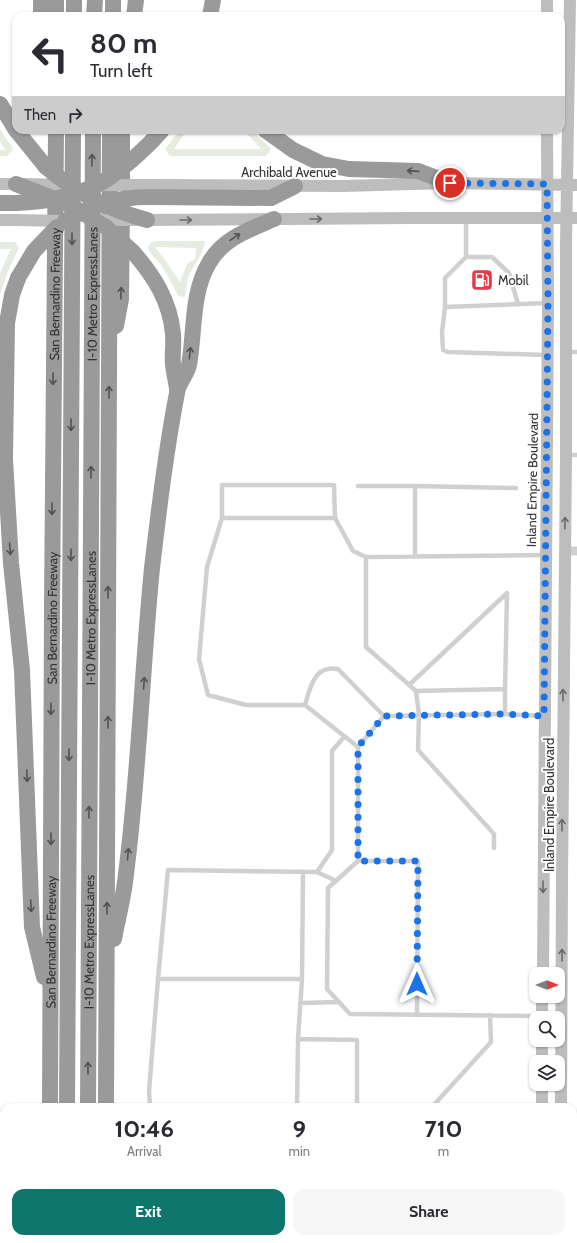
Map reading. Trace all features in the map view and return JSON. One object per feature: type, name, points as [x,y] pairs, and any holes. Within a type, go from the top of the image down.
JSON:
[{"type":"highway","points":[[40,0],[40,12]]},
{"type":"highway","points":[[56,0],[56,12]]},
{"type":"highway","points":[[74,0],[74,12]]},
{"type":"highway","points":[[94,12],[95,0]]},
{"type":"highway","points":[[113,0],[113,12]]},
{"type":"highway","points":[[134,12],[136,0]]},
{"type":"highway","points":[[211,12],[213,0]]},
{"type":"highway","points":[[213,0],[214,12]]},
{"type":"highway","points":[[0,104],[12,124]]},
{"type":"highway","points":[[19,134],[46,167],[73,188],[126,215],[147,220]]},
{"type":"highway","name":"San Bernardino Freeway","points":[[50,1103],[56,134]]},
{"type":"highway","name":"I-10 Metro ExpressLanes","points":[[68,1103],[73,134]]},
{"type":"highway","name":"I-10 Metro ExpressLanes","points":[[88,1103],[93,134]]},
{"type":"highway","points":[[106,1103],[110,134]]},
{"type":"highway","points":[[109,359],[121,299],[122,134]]},
{"type":"highway","points":[[271,134],[293,150],[329,166],[348,170],[418,171],[450,183]]},
{"type":"highway","points":[[8,203],[41,202],[55,198],[73,188],[96,185],[121,170],[157,136]]},
{"type":"highway","points":[[16,184],[55,198],[96,220],[118,236],[154,277],[161,290],[168,310],[173,334],[172,364],[177,389]]},
{"type":"highway","points":[[50,1000],[32,927],[22,670],[11,563],[5,459],[7,323],[12,295],[18,278],[34,250],[56,227],[65,220],[103,203],[149,191],[271,198],[295,186]]},
{"type":"highway","points":[[107,976],[126,876],[143,693],[152,573],[177,389],[188,367],[198,294],[209,262],[224,244],[238,234],[274,219]]},
{"type":"highway","points":[[0,434],[5,459]]},
{"type":"main road","points":[[547,0],[547,12]]},
{"type":"main road","name":"Inland Empire Boulevard","points":[[561,1103],[572,455],[571,352],[573,89],[570,0]]},
{"type":"main road","name":"Inland Empire Boulevard","points":[[543,967],[548,355],[547,134]]},
{"type":"main road","name":"Archibald Avenue","points":[[295,186],[450,183],[572,185]]},
{"type":"main road","points":[[0,184],[73,188]]},
{"type":"main road","points":[[96,185],[149,191]]},
{"type":"main road","points":[[0,220],[572,218]]},
{"type":"main road","points":[[542,1091],[542,1103]]},
{"type":"lane","points":[[466,218],[466,257],[445,278],[445,307],[442,332],[443,350],[448,352],[548,355]]},
{"type":"lane","points":[[466,257],[492,257],[509,273],[518,304]]},
{"type":"lane","points":[[445,307],[548,303]]},
{"type":"lane","points":[[358,747],[305,705],[246,705],[208,696],[199,659],[207,567],[222,518],[222,485],[334,485],[335,518],[353,552],[366,557],[546,555]]},
{"type":"lane","points":[[358,486],[516,488]]},
{"type":"lane","points":[[415,486],[415,556]]},
{"type":"lane","points":[[222,518],[335,518]]},
{"type":"lane","points":[[366,557],[366,647],[416,691],[505,690]]},
{"type":"lane","points":[[409,685],[507,593],[505,714]]},
{"type":"lane","points":[[305,705],[316,676],[327,669],[338,669],[384,716],[505,714],[544,716]]},
{"type":"lane","points":[[416,691],[419,715],[418,750],[494,834],[494,848]]},
{"type":"lane","points":[[358,861],[358,747],[384,716]]},
{"type":"lane","points":[[317,872],[332,850],[332,751],[344,737]]},
{"type":"lane","points":[[417,1015],[418,861],[358,861],[328,888],[327,989],[350,1014],[529,1017]]},
{"type":"lane","points":[[150,1103],[149,1090],[168,870],[317,872],[336,881]]},
{"type":"lane","points":[[297,1103],[298,1038],[302,979],[303,872]]},
{"type":"lane","points":[[158,979],[302,979]]},
{"type":"lane","points":[[301,1003],[338,1002]]},
{"type":"lane","points":[[436,1103],[491,1042],[490,1016]]},
{"type":"lane","points":[[298,1038],[357,1040],[357,1103]]},
{"type":"shaded area","points":[[0,129],[13,149],[7,156],[0,156],[0,150],[5,150],[0,141]]},
{"type":"shaded area","points":[[177,134],[184,134],[174,149],[261,149],[248,134],[256,134],[271,149],[266,156],[170,156],[165,149]]},
{"type":"shaded area","points":[[205,241],[201,255],[188,278],[185,297],[178,296],[163,268],[150,252],[148,247],[151,242]],"holes":[[[155,247],[196,248],[195,259],[187,264],[180,282]]]},
{"type":"shaded area","points":[[0,242],[15,242],[19,248],[8,271],[0,294],[0,273],[11,249],[0,249]]},
{"type":"place","name":"Mobil","points":[[482,280]]},
{"type":"route","points":[[417,984],[418,861],[358,861],[358,747],[384,716],[505,714],[544,716],[548,303],[547,184],[450,183]]}]
